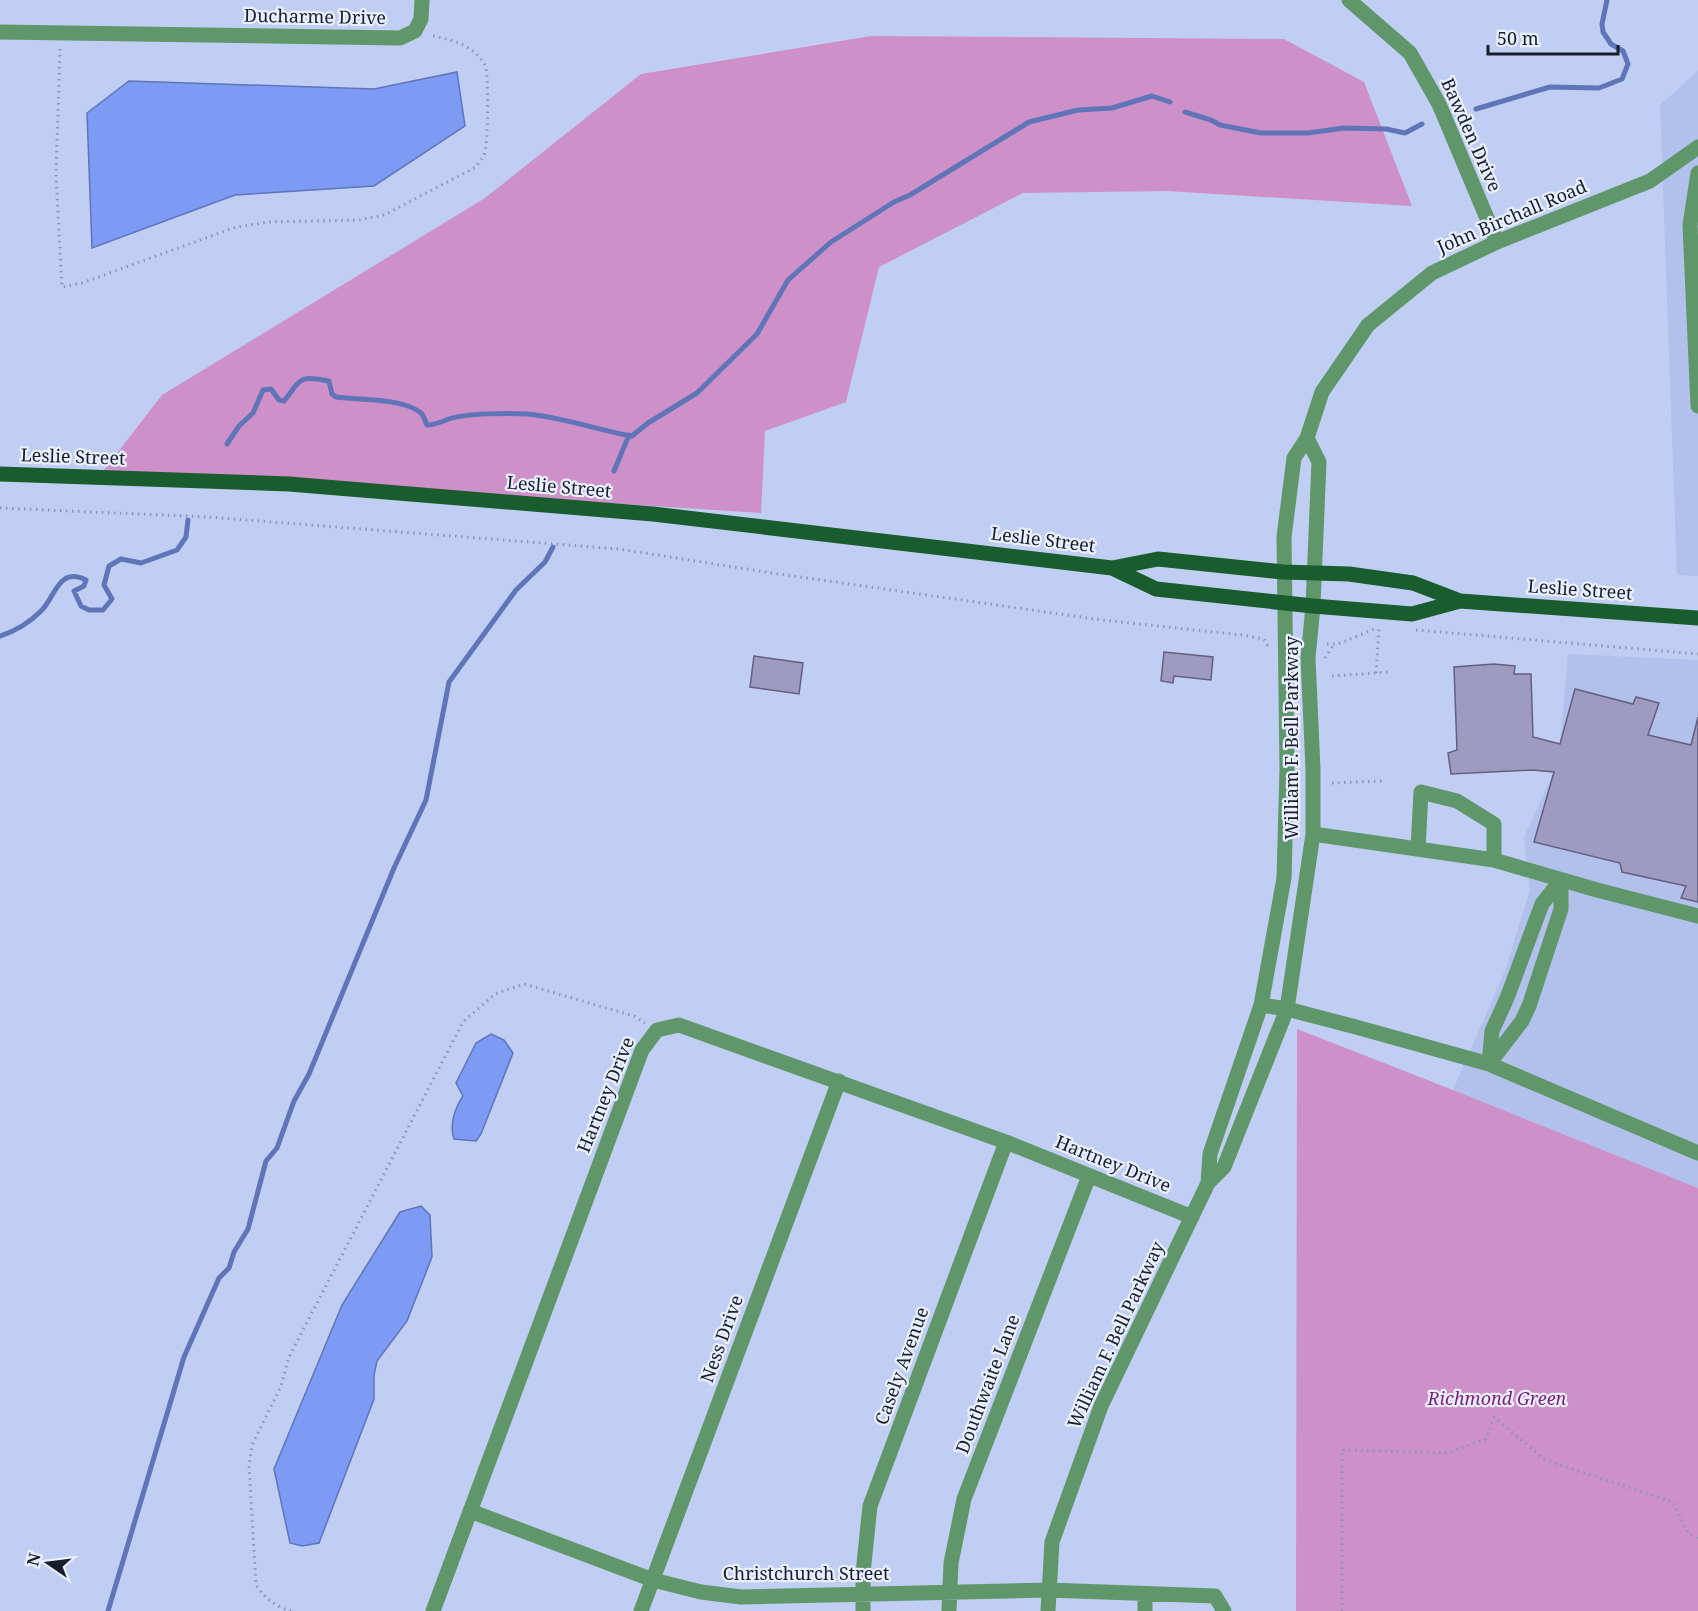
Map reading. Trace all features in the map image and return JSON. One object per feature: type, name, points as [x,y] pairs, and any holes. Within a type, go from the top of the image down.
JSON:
[{"type":"main road","name":"Leslie Street","points":[[0,474],[289,484],[618,511],[1112,568],[1158,559],[1283,572],[1349,574],[1413,583],[1460,601],[1698,618]]},
{"type":"main road","name":"Leslie Street","points":[[1112,568],[1156,589],[1313,606],[1412,614],[1460,601]]},
{"type":"street","points":[[415,31],[421,19],[422,0]]},
{"type":"street","name":"Bawden Drive","points":[[1348,0],[1410,53],[1439,104],[1497,242]]},
{"type":"street","name":"Ducharme Drive","points":[[0,32],[400,38],[415,31]]},
{"type":"street","name":"John Birchall Road","points":[[1283,572],[1284,537],[1294,458],[1307,438],[1322,392],[1368,325],[1432,273],[1497,242],[1650,181],[1698,147]]},
{"type":"street","points":[[1698,173],[1690,225],[1698,406]]},
{"type":"street","points":[[1307,438],[1319,462],[1315,574]]},
{"type":"street","name":"William F. Bell Parkway","points":[[1208,1183],[1210,1154],[1261,1005],[1284,878],[1287,769],[1283,572]]},
{"type":"street","name":"William F. Bell Parkway","points":[[1048,1611],[1052,1542],[1101,1406],[1208,1183],[1224,1167],[1287,1009],[1313,834],[1313,769],[1308,658],[1315,574]]},
{"type":"street","points":[[1418,849],[1421,792],[1457,801],[1494,824],[1494,860]]},
{"type":"street","points":[[1313,834],[1494,860],[1698,916]]},
{"type":"street","points":[[1489,1064],[1522,1021],[1529,1006],[1561,909],[1561,880]]},
{"type":"street","points":[[1489,1064],[1492,1031],[1507,998],[1542,904],[1561,880]]},
{"type":"street","points":[[1261,1005],[1287,1009],[1489,1064],[1698,1153]]},
{"type":"street","name":"Hartney Drive","points":[[433,1611],[642,1050],[657,1030],[679,1025],[1006,1142],[1192,1217]]},
{"type":"street","name":"Ness Drive","points":[[641,1611],[839,1081]]},
{"type":"street","name":"Casely Avenue","points":[[863,1611],[863,1573],[870,1506],[1006,1142]]},
{"type":"street","name":"Douthwaite Lane","points":[[949,1611],[951,1563],[964,1499],[1089,1176]]},
{"type":"street","name":"Christchurch Street","points":[[470,1511],[653,1580],[741,1604],[863,1594],[1048,1590],[1215,1596],[1224,1611]]},
{"type":"street","points":[[1145,1594],[1145,1611]]},
{"type":"path","points":[[61,33],[56,175],[63,287],[82,283],[233,228],[267,222],[359,220],[384,214],[476,167],[485,154],[488,139],[486,66],[477,55],[460,42],[415,31]]},
{"type":"path","points":[[0,508],[208,517],[619,549],[1102,620],[1242,634],[1264,639]]},
{"type":"path","points":[[1376,673],[1379,627]]},
{"type":"path","points":[[1327,644],[1338,644],[1379,627],[1387,627]]},
{"type":"path","points":[[1407,629],[1698,654]]},
{"type":"path","points":[[1332,676],[1389,672]]},
{"type":"path","points":[[1332,783],[1382,781]]},
{"type":"path","points":[[291,1611],[278,1607],[266,1599],[256,1585],[249,1466],[252,1445],[282,1386],[289,1357],[463,1022],[495,994],[524,984],[634,1016],[657,1030]]},
{"type":"path","points":[[1342,1611],[1342,1450],[1447,1453],[1486,1439],[1494,1417],[1545,1460],[1673,1502],[1688,1533],[1698,1539]]},
{"type":"shaded area","points":[[1698,71],[1698,576],[1677,575],[1660,105]]},
{"type":"shaded area","points":[[1568,654],[1698,660],[1698,1188],[1453,1090],[1506,968],[1530,890],[1524,837],[1554,772],[1560,744]]},
{"type":"green space","points":[[871,36],[1284,39],[1364,82],[1412,206],[1167,191],[1023,193],[879,267],[846,402],[765,431],[761,513],[104,470],[162,395],[485,198],[641,74]]},
{"type":"green space","name":"Richmond Green","points":[[1297,1029],[1698,1188],[1698,1611],[1296,1611]]},
{"type":"water","points":[[457,72],[465,126],[374,186],[235,195],[92,248],[87,113],[129,81],[374,89]]},
{"type":"water","points":[[491,1034],[504,1040],[513,1053],[481,1134],[476,1141],[454,1139],[452,1128],[454,1117],[463,1096],[456,1083],[476,1043]]},
{"type":"water","points":[[421,1206],[430,1215],[432,1257],[407,1321],[377,1361],[374,1375],[374,1399],[319,1543],[302,1546],[290,1543],[274,1469],[342,1305],[400,1212]]},
{"type":"building","points":[[1164,652],[1213,657],[1211,680],[1174,676],[1173,683],[1161,681]]},
{"type":"building","points":[[754,656],[803,663],[799,694],[750,687]]},
{"type":"building","points":[[1494,664],[1515,666],[1514,674],[1531,674],[1533,737],[1560,744],[1575,689],[1633,704],[1636,697],[1659,703],[1648,735],[1691,745],[1698,717],[1698,902],[1681,898],[1686,886],[1622,872],[1620,863],[1534,842],[1554,772],[1532,770],[1451,774],[1448,753],[1457,750],[1454,667]]},
{"type":"waterway","points":[[1476,109],[1550,87],[1599,88],[1622,79],[1628,64],[1623,51],[1611,44],[1603,32],[1602,24],[1607,0]]},
{"type":"waterway","points":[[227,444],[239,426],[253,413],[263,390],[271,389],[279,400],[284,401],[298,383],[312,378],[329,381],[332,394],[336,397],[380,400],[413,408],[422,414],[427,425],[466,416],[527,414],[632,436],[648,423],[697,393],[757,334],[788,280],[831,242],[894,202],[910,195],[1029,122],[1078,110],[1112,108],[1152,96],[1170,102]]},
{"type":"waterway","points":[[1185,112],[1220,125],[1261,133],[1308,133],[1344,128],[1386,129],[1405,133],[1422,124]]},
{"type":"waterway","points":[[614,471],[629,435]]},
{"type":"waterway","points":[[0,636],[27,623],[46,605],[58,585],[69,577],[86,580],[84,586],[74,591],[81,606],[89,610],[103,610],[112,599],[104,585],[109,566],[121,559],[141,563],[177,550],[186,537],[188,520]]},
{"type":"waterway","points":[[108,1611],[184,1357],[219,1278],[229,1268],[234,1252],[248,1229],[266,1161],[277,1148],[294,1101],[309,1074],[394,868],[426,800],[449,682],[516,590],[545,562],[553,547]]}]
